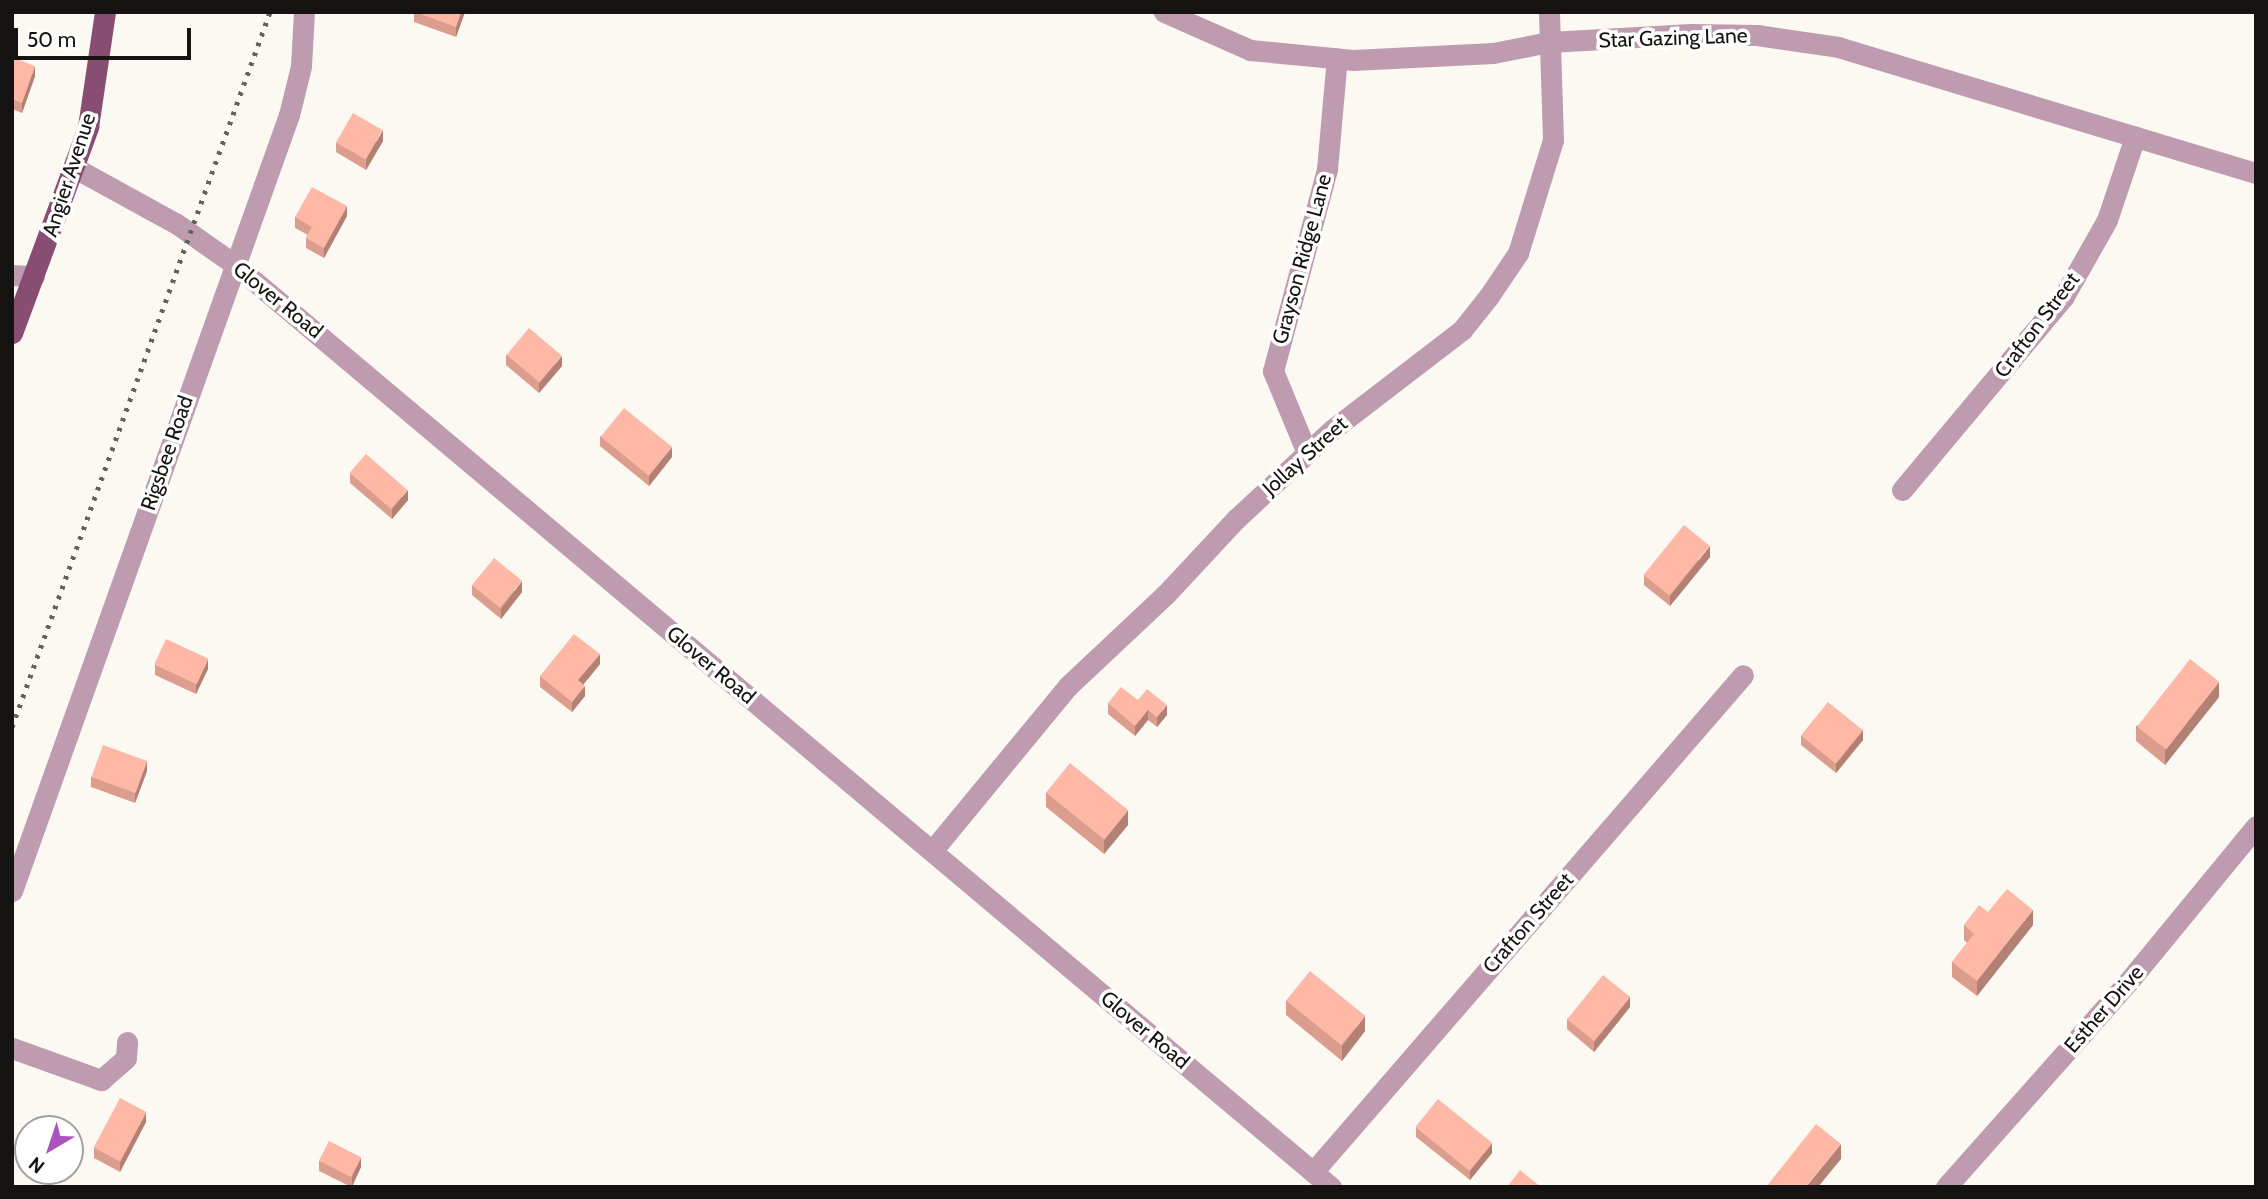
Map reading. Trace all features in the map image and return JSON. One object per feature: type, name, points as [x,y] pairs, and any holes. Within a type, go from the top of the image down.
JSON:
[{"type":"main road","name":"Angier Avenue","points":[[12,333],[88,127],[105,12]]},
{"type":"street","name":"Rigsbee Road","points":[[12,891],[289,115],[302,66],[304,12]]},
{"type":"street","name":"Star Gazing Lane","points":[[1164,12],[1250,50],[1337,58],[1493,53],[1549,42],[1704,34],[1757,35],[1838,47],[2256,173]]},
{"type":"street","name":"Jollay Street","points":[[932,851],[1068,686],[1307,453],[1462,330],[1518,253],[1552,140],[1549,12]]},
{"type":"street","name":"Grayson Ridge Lane","points":[[1307,453],[1273,371],[1327,169],[1337,58]]},
{"type":"street","name":"Crafton Street","points":[[1902,490],[2064,296],[2107,220],[2135,137]]},
{"type":"street","name":"Glover Road","points":[[75,168],[177,223],[234,264],[1331,1187]]},
{"type":"street","points":[[12,275],[34,276]]},
{"type":"street","name":"Crafton Street","points":[[1313,1172],[1743,675]]},
{"type":"street","name":"Esther Drive","points":[[1946,1187],[2128,982],[2256,826]]},
{"type":"street","points":[[12,1048],[100,1080],[126,1058],[127,1042]]},
{"type":"building","points":[[415,12],[461,12],[456,27]]},
{"type":"building","points":[[12,57],[35,66],[22,103],[12,99]]},
{"type":"building","points":[[353,113],[382,130],[365,159],[336,142]]},
{"type":"building","points":[[312,187],[347,206],[324,248],[306,238],[312,227],[295,217]]},
{"type":"building","points":[[529,328],[562,356],[539,382],[507,355]]},
{"type":"building","points":[[624,408],[672,447],[649,476],[601,437]]},
{"type":"building","points":[[366,454],[408,490],[391,509],[350,473]]},
{"type":"building","points":[[1684,525],[1710,546],[1669,596],[1644,575]]},
{"type":"building","points":[[494,558],[522,581],[500,608],[472,585]]},
{"type":"building","points":[[574,634],[600,654],[578,680],[585,686],[572,702],[540,676]]},
{"type":"building","points":[[166,639],[209,659],[197,684],[154,664]]},
{"type":"building","points":[[2190,659],[2219,682],[2166,750],[2137,727]]},
{"type":"building","points":[[1121,687],[1138,700],[1147,689],[1167,705],[1157,717],[1148,710],[1135,726],[1108,703]]},
{"type":"building","points":[[1828,702],[1863,730],[1836,764],[1801,735]]},
{"type":"building","points":[[103,745],[147,761],[136,793],[91,777]]},
{"type":"building","points":[[1070,763],[1128,810],[1104,840],[1046,793]]},
{"type":"building","points":[[2007,889],[2033,910],[1977,981],[1952,962],[1974,934],[1964,925],[1979,905],[1988,912]]},
{"type":"building","points":[[1310,971],[1365,1016],[1341,1045],[1286,1001]]},
{"type":"building","points":[[1603,975],[1630,997],[1594,1041],[1567,1019]]},
{"type":"building","points":[[120,1098],[146,1112],[120,1162],[94,1147]]},
{"type":"building","points":[[1438,1099],[1492,1143],[1470,1171],[1415,1127]]},
{"type":"building","points":[[1816,1124],[1841,1144],[1806,1187],[1766,1187]]},
{"type":"building","points":[[329,1141],[361,1157],[351,1177],[319,1161]]},
{"type":"building","points":[[1520,1170],[1541,1187],[1507,1187]]},
{"type":"railway","points":[[12,727],[270,12]]}]
